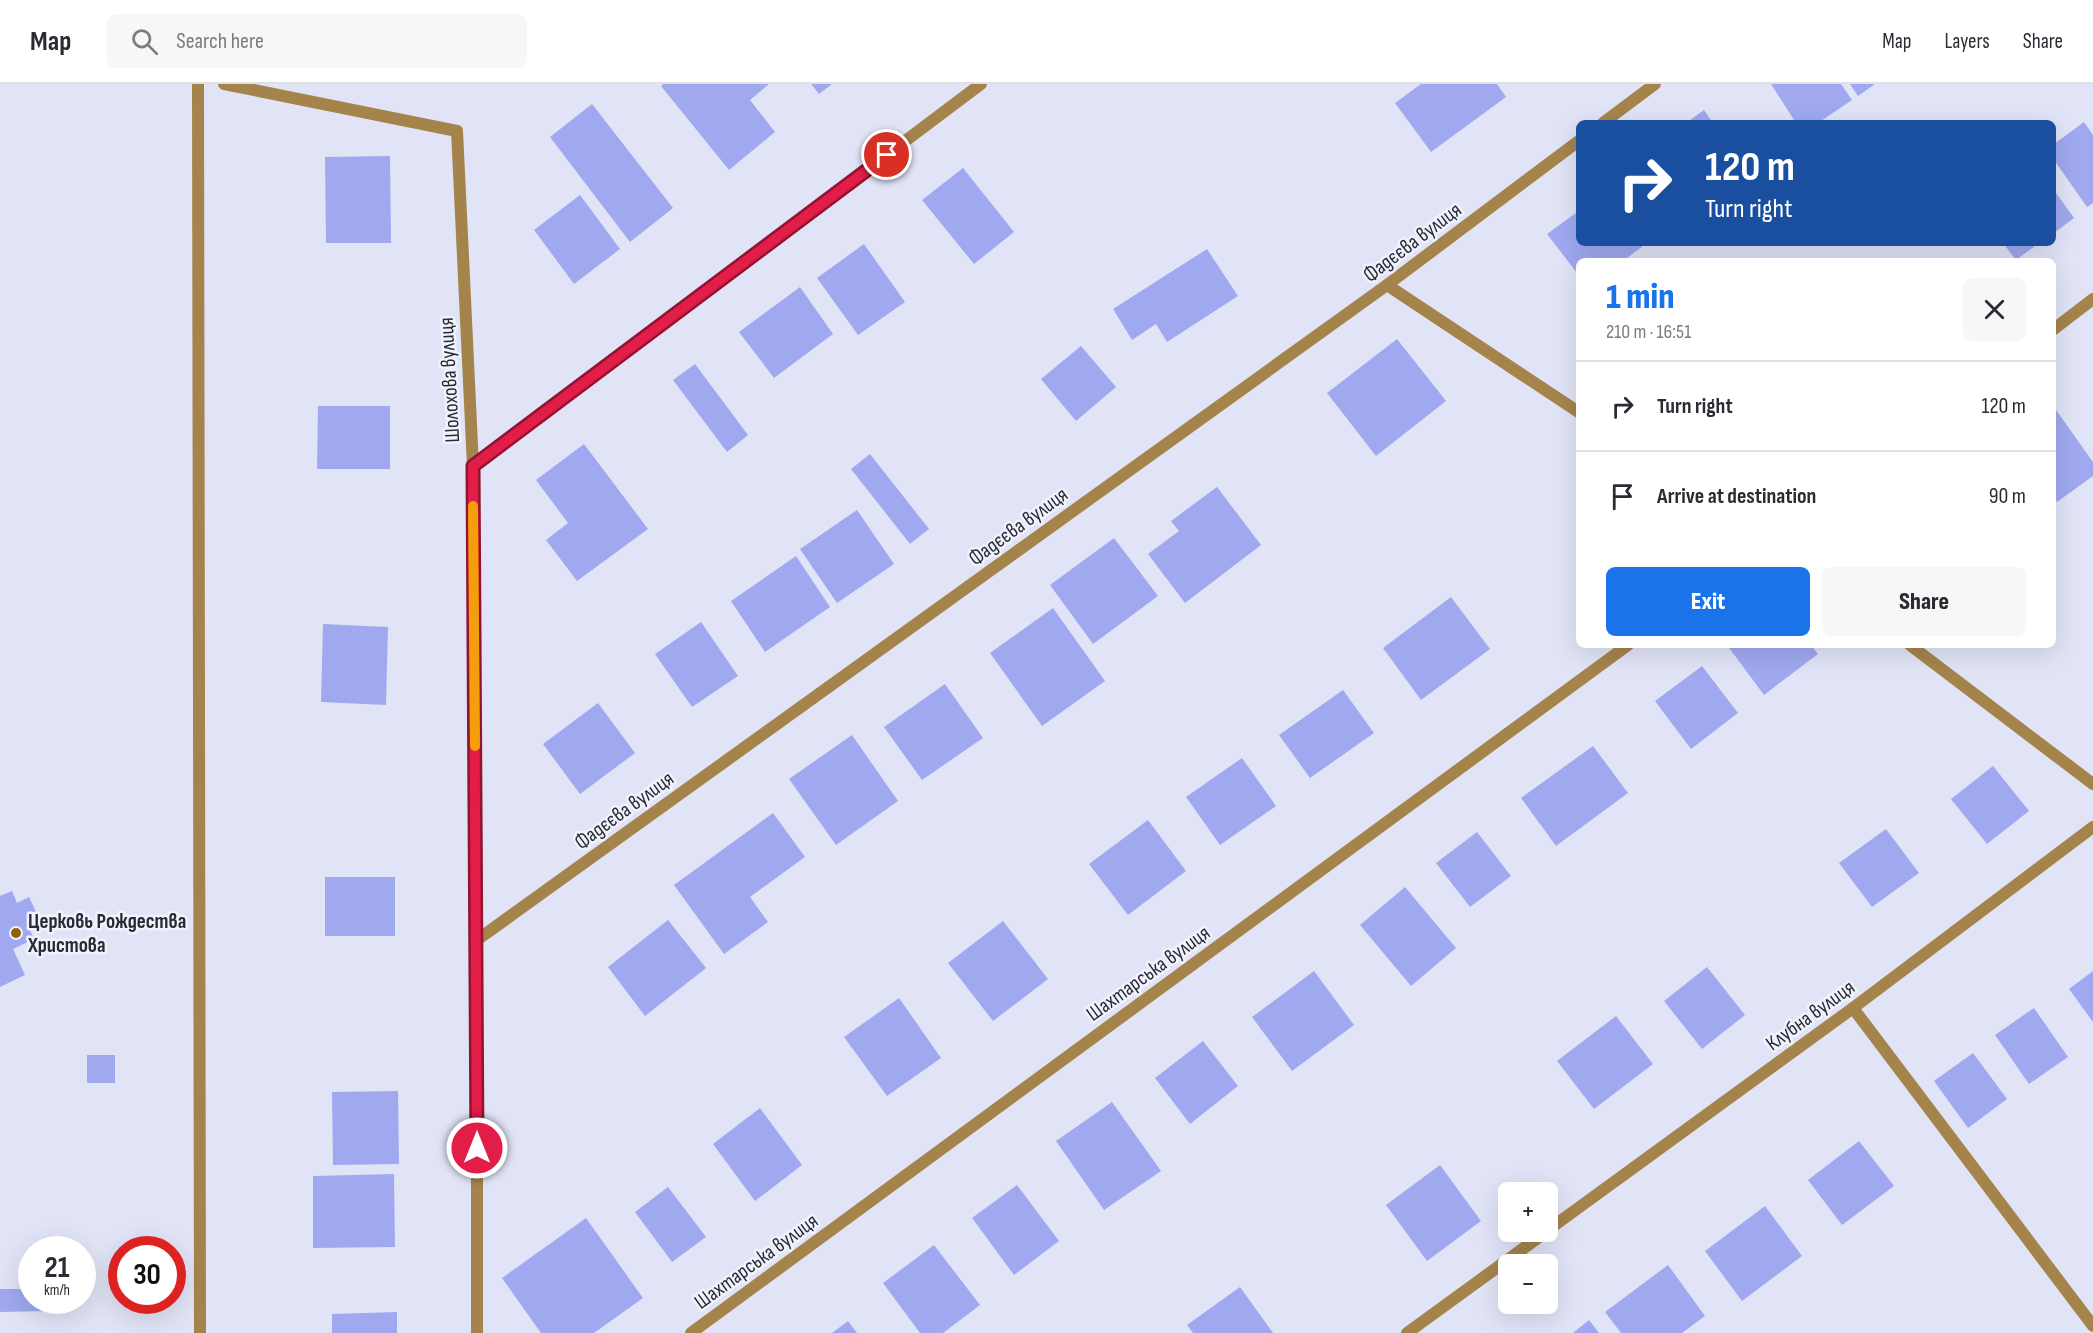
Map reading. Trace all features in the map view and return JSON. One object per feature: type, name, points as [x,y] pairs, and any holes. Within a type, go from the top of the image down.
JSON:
[{"type":"street","points":[[198,84],[200,1333]]},
{"type":"street","name":"Шолохова вулиця","points":[[224,84],[457,131],[473,466],[477,940],[477,1333]]},
{"type":"street","points":[[473,466],[981,84]]},
{"type":"street","points":[[1607,120],[1655,84]]},
{"type":"street","name":"Фадєєва вулиця","points":[[477,940],[1387,285],[1576,143]]},
{"type":"street","points":[[1387,285],[1576,410]]},
{"type":"street","points":[[2056,327],[2093,299]]},
{"type":"street","name":"Шахтарська вулиця","points":[[691,1333],[1624,648]]},
{"type":"street","points":[[1914,648],[2093,784]]},
{"type":"street","name":"Клубна вулиця","points":[[1558,1223],[1853,1008],[2093,827]]},
{"type":"street","points":[[1853,1008],[2093,1326]]},
{"type":"street","name":"Клубна вулиця","points":[[1407,1333],[1532,1242]]},
{"type":"building","points":[[663,84],[769,84],[750,100],[775,132],[729,170],[661,86]]},
{"type":"building","points":[[811,84],[832,84],[819,94]]},
{"type":"building","points":[[1421,84],[1497,84],[1506,97],[1431,152],[1395,103]]},
{"type":"building","points":[[1771,84],[1841,84],[1852,100],[1822,120],[1794,120]]},
{"type":"building","points":[[1850,84],[1875,84],[1858,96]]},
{"type":"building","points":[[592,104],[673,208],[630,242],[550,137]]},
{"type":"building","points":[[1704,110],[1711,120],[1690,120]]},
{"type":"building","points":[[2084,122],[2093,135],[2093,203],[2087,207],[2056,163],[2056,143]]},
{"type":"building","points":[[390,156],[391,243],[326,243],[325,157]]},
{"type":"building","points":[[963,168],[1014,232],[974,264],[922,200]]},
{"type":"building","points":[[2056,193],[2074,218],[2056,232]]},
{"type":"building","points":[[580,195],[620,249],[574,284],[534,230]]},
{"type":"building","points":[[1576,213],[1576,246],[1643,246],[1627,258],[1576,258],[1576,272],[1547,234]]},
{"type":"building","points":[[864,244],[905,302],[858,335],[817,278]]},
{"type":"building","points":[[2005,246],[2035,246],[2019,258],[2014,258]]},
{"type":"building","points":[[1207,249],[1238,296],[1167,342],[1156,324],[1132,340],[1113,309]]},
{"type":"building","points":[[800,287],[833,334],[774,378],[739,332]]},
{"type":"building","points":[[1397,339],[1446,401],[1376,456],[1327,393]]},
{"type":"building","points":[[1081,346],[1116,387],[1076,421],[1041,379]]},
{"type":"building","points":[[695,364],[748,435],[727,452],[673,380]]},
{"type":"building","points":[[318,406],[390,406],[390,469],[317,469]]},
{"type":"building","points":[[2056,410],[2093,462],[2093,476],[2057,502]]},
{"type":"building","points":[[584,444],[648,529],[577,581],[546,540],[568,523],[536,480]]},
{"type":"building","points":[[870,454],[929,529],[910,544],[851,469]]},
{"type":"building","points":[[1217,487],[1261,545],[1185,603],[1148,554],[1179,531],[1171,521]]},
{"type":"building","points":[[857,510],[894,564],[837,603],[800,549]]},
{"type":"building","points":[[1114,538],[1158,596],[1093,644],[1050,585]]},
{"type":"building","points":[[796,556],[830,607],[765,652],[731,601]]},
{"type":"building","points":[[1451,597],[1490,649],[1421,700],[1383,648]]},
{"type":"building","points":[[1053,608],[1105,681],[1042,726],[990,653]]},
{"type":"building","points":[[701,622],[738,676],[692,707],[655,654]]},
{"type":"building","points":[[323,624],[388,627],[386,705],[321,702]]},
{"type":"building","points":[[1729,648],[1813,648],[1818,654],[1764,695]]},
{"type":"building","points":[[1702,666],[1738,713],[1691,749],[1655,701]]},
{"type":"building","points":[[945,684],[983,738],[922,780],[884,727]]},
{"type":"building","points":[[1343,690],[1374,733],[1310,778],[1279,735]]},
{"type":"building","points":[[598,703],[635,753],[580,794],[543,744]]},
{"type":"building","points":[[852,735],[898,801],[836,845],[789,779]]},
{"type":"building","points":[[1593,746],[1628,793],[1556,846],[1521,798]]},
{"type":"building","points":[[1242,758],[1276,806],[1220,845],[1186,797]]},
{"type":"building","points":[[1993,766],[2029,811],[1987,844],[1951,799]]},
{"type":"building","points":[[773,813],[805,857],[750,897],[768,922],[724,954],[674,885]]},
{"type":"building","points":[[1148,820],[1186,871],[1128,915],[1089,864]]},
{"type":"building","points":[[1886,829],[1919,873],[1872,907],[1839,863]]},
{"type":"building","points":[[1477,832],[1511,876],[1470,907],[1436,863]]},
{"type":"building","points":[[325,877],[395,877],[395,936],[325,936]]},
{"type":"building","points":[[1405,887],[1456,948],[1411,986],[1360,925]]},
{"type":"building","name":"Церковь Рождества Христова","points":[[12,891],[17,903],[29,897],[41,922],[29,928],[34,939],[13,949],[25,975],[0,987],[0,896]]},
{"type":"building","points":[[668,920],[706,968],[645,1016],[608,967]]},
{"type":"building","points":[[1003,921],[1048,979],[993,1021],[948,963]]},
{"type":"building","points":[[1707,967],[1745,1015],[1702,1049],[1664,1001]]},
{"type":"building","points":[[1314,971],[1354,1025],[1292,1071],[1252,1017]]},
{"type":"building","points":[[2093,971],[2093,1022],[2069,989]]},
{"type":"building","points":[[899,998],[941,1058],[887,1096],[844,1037]]},
{"type":"building","points":[[2034,1008],[2068,1057],[2029,1084],[1995,1035]]},
{"type":"building","points":[[1616,1016],[1653,1064],[1594,1109],[1557,1061]]},
{"type":"building","points":[[1203,1041],[1238,1086],[1190,1124],[1155,1078]]},
{"type":"building","points":[[1973,1053],[2007,1099],[1968,1128],[1934,1081]]},
{"type":"building","points":[[87,1055],[115,1055],[115,1083],[87,1083]]},
{"type":"building","points":[[398,1091],[399,1164],[333,1165],[332,1092]]},
{"type":"building","points":[[1112,1102],[1161,1171],[1104,1210],[1056,1141]]},
{"type":"building","points":[[760,1108],[802,1165],[755,1201],[713,1144]]},
{"type":"building","points":[[1859,1141],[1894,1186],[1842,1225],[1808,1180]]},
{"type":"building","points":[[1440,1165],[1481,1221],[1427,1261],[1386,1205]]},
{"type":"building","points":[[394,1174],[395,1247],[313,1248],[313,1176]]},
{"type":"building","points":[[1017,1185],[1059,1241],[1014,1275],[972,1218]]},
{"type":"building","points":[[668,1187],[706,1237],[672,1262],[635,1212]]},
{"type":"building","points":[[1765,1206],[1802,1256],[1742,1301],[1705,1251]]},
{"type":"building","points":[[586,1218],[643,1298],[594,1333],[541,1333],[502,1278]]},
{"type":"building","points":[[934,1245],[980,1305],[943,1333],[920,1333],[883,1283]]},
{"type":"building","points":[[1668,1265],[1705,1316],[1682,1333],[1621,1333],[1605,1312]]},
{"type":"building","points":[[1240,1287],[1273,1333],[1193,1333],[1187,1325]]},
{"type":"building","points":[[0,1289],[18,1289],[18,1312],[0,1312]]},
{"type":"building","points":[[397,1312],[397,1333],[332,1333],[332,1314]]},
{"type":"building","points":[[1589,1320],[1599,1333],[1573,1333]]},
{"type":"building","points":[[848,1321],[857,1333],[832,1333]]},
{"type":"slow traffic","points":[[473,506],[475,746]]},
{"type":"place","name":"Церковь Рождества Христова","points":[[16,933]]},
{"type":"route","points":[[477,1148],[473,466],[887,155]]}]
